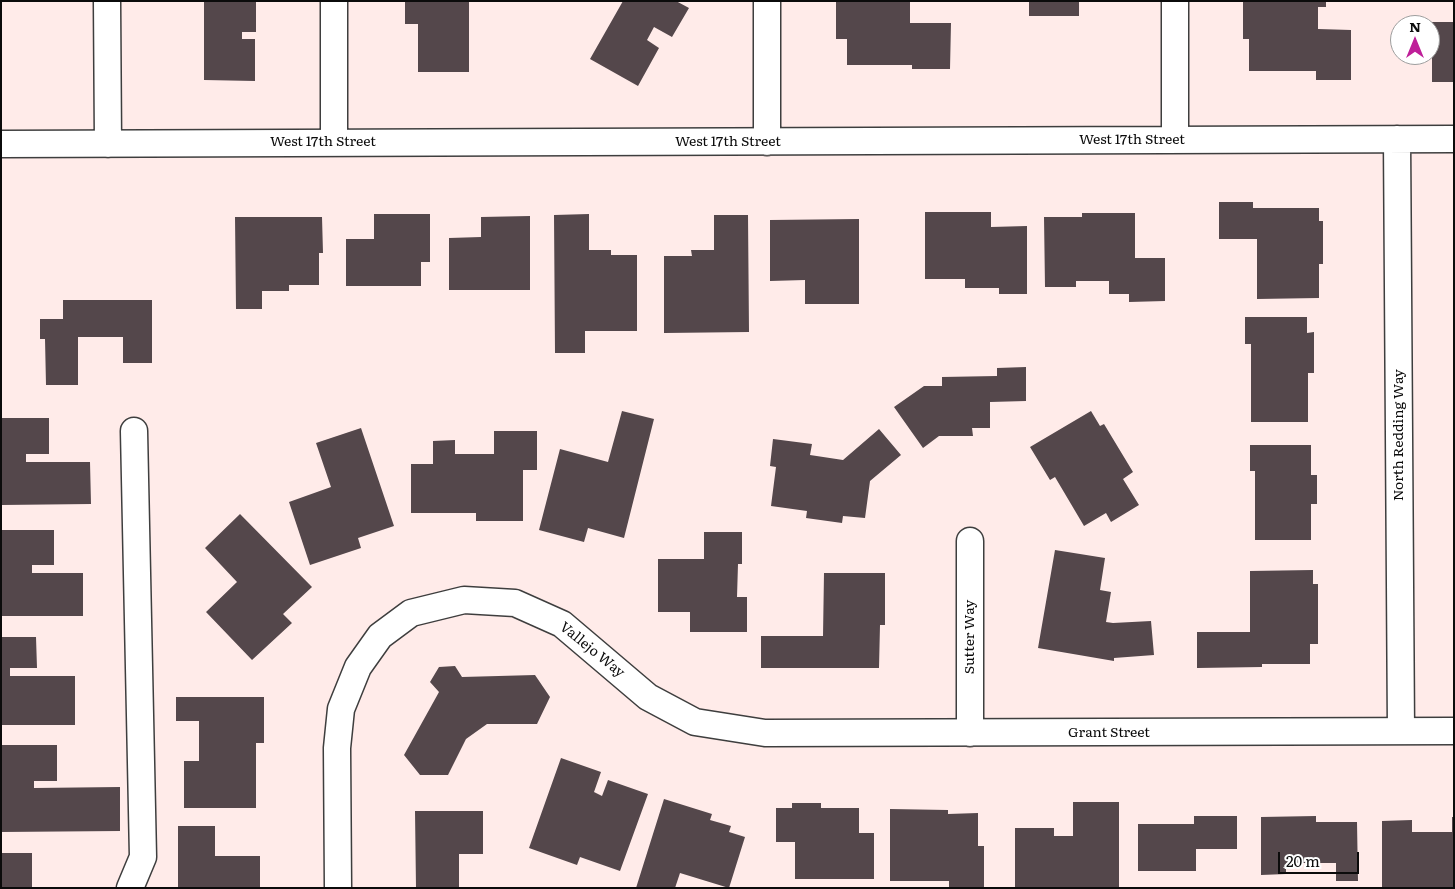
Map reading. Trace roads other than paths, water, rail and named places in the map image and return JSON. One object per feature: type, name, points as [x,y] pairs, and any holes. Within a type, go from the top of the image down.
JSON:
[{"type":"street","points":[[107,1],[108,144]]},
{"type":"street","points":[[334,1],[334,142]]},
{"type":"street","points":[[767,1],[767,142]]},
{"type":"street","points":[[1175,1],[1175,140]]},
{"type":"street","name":"North Redding Way","points":[[1397,139],[1401,731]]},
{"type":"street","name":"West 17th Street","points":[[1,144],[1454,139]]},
{"type":"street","points":[[130,888],[143,857],[134,431]]},
{"type":"street","name":"Sutter Way","points":[[970,540],[970,733]]},
{"type":"street","name":"Vallejo Way","points":[[338,888],[338,748],[341,709],[358,667],[380,636],[411,613],[464,600],[515,603],[562,624],[648,697],[695,722],[765,733]]},
{"type":"street","name":"Grant Street","points":[[765,733],[1454,731]]}]
